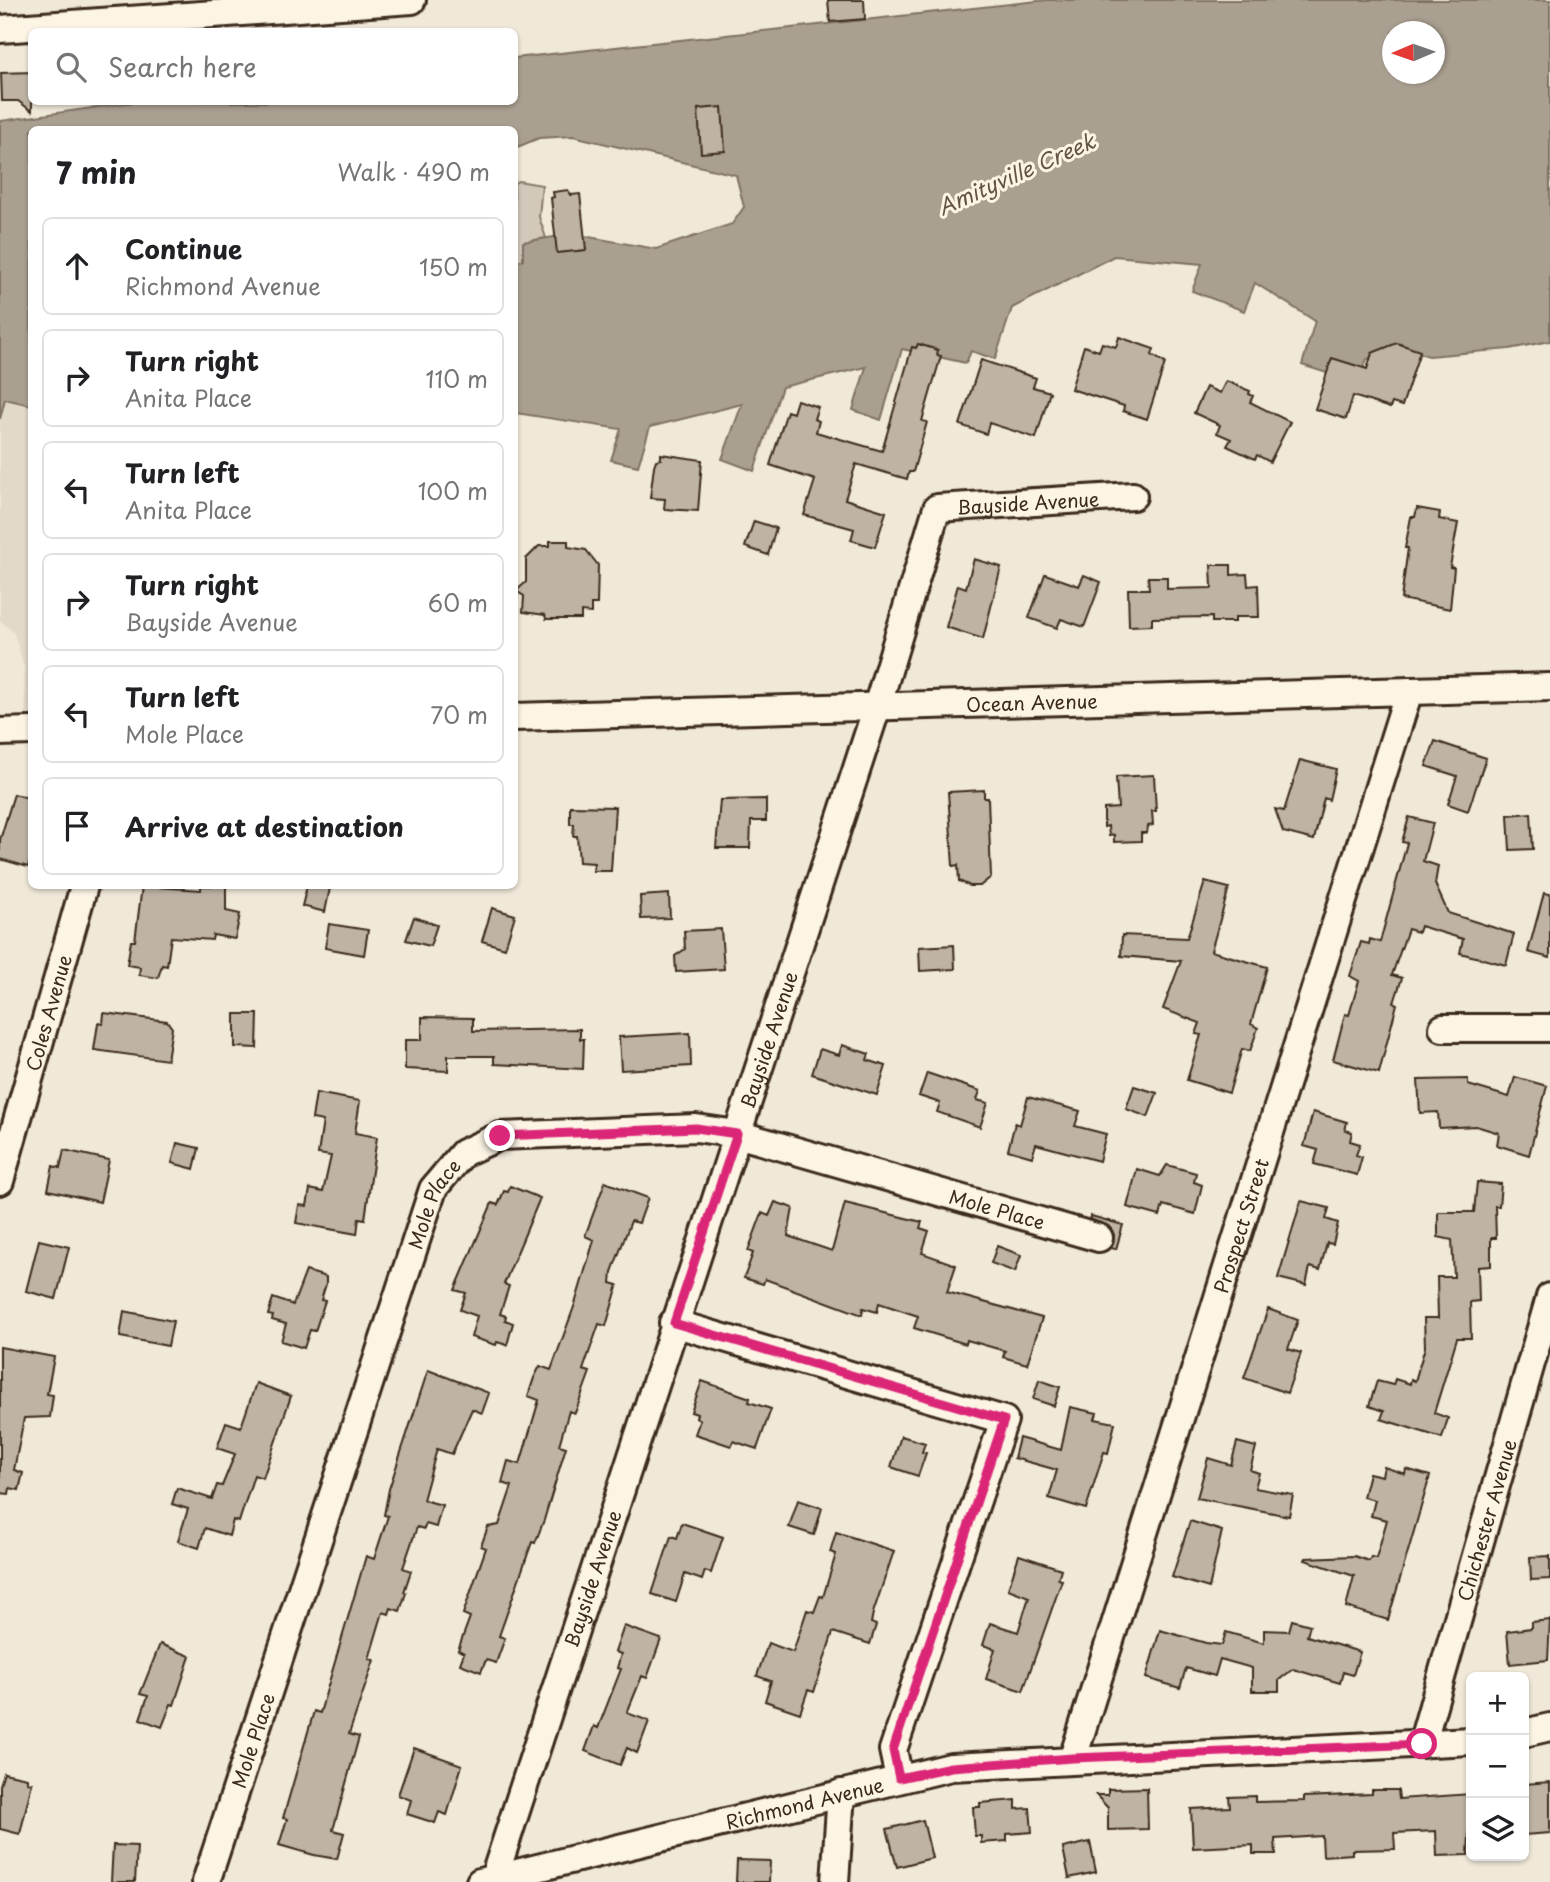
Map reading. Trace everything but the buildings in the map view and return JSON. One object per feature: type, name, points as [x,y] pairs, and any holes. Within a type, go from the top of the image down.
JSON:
[{"type":"street","points":[[0,29],[412,0]]},
{"type":"street","name":"Bayside Avenue","points":[[486,1880],[737,1134],[877,707],[937,508],[1133,496]]},
{"type":"street","name":"Ocean Avenue","points":[[518,717],[1550,687]]},
{"type":"street","name":"Prospect Street","points":[[1073,1758],[1409,691]]},
{"type":"street","points":[[0,732],[28,731]]},
{"type":"street","name":"Coles Avenue","points":[[0,1181],[84,889]]},
{"type":"street","points":[[1443,1028],[1550,1028]]},
{"type":"street","name":"Mole Place","points":[[206,1882],[433,1189],[463,1153],[500,1136],[696,1128],[737,1134],[1099,1238]]},
{"type":"street","name":"Chichester Avenue","points":[[1422,1744],[1550,1297]]},
{"type":"street","points":[[674,1323],[1004,1420],[893,1750],[899,1778]]},
{"type":"street","points":[[1529,1732],[1550,1727]]},
{"type":"street","name":"Richmond Avenue","points":[[486,1880],[951,1767],[1073,1758],[1466,1741]]},
{"type":"street","points":[[835,1882],[841,1793]]},
{"type":"shaded area","points":[[518,181],[542,185],[539,217],[546,238],[523,242],[523,260],[518,261]]},
{"type":"shaded area","points":[[5,399],[28,404],[28,724],[24,667],[14,633],[0,620],[0,419]]},
{"type":"water","name":"Amityville Creek","points":[[1047,0],[1550,0],[1550,341],[1509,349],[1429,356],[1406,349],[1367,359],[1362,372],[1330,374],[1302,365],[1315,321],[1255,283],[1244,311],[1192,291],[1202,264],[1114,256],[1012,308],[995,359],[971,351],[966,363],[902,349],[881,420],[853,410],[866,367],[782,387],[754,471],[722,459],[742,404],[650,427],[638,466],[611,460],[621,429],[518,413],[518,261],[523,260],[523,242],[572,234],[656,249],[732,224],[744,207],[736,175],[573,136],[539,138],[518,147],[518,126],[28,126],[28,404],[5,399],[0,419],[0,121],[113,105],[518,105],[518,58]]},
{"type":"route","points":[[500,1136],[696,1128],[737,1134],[674,1323],[1004,1420],[893,1750],[899,1778],[951,1767],[1073,1758],[1422,1744]]}]
